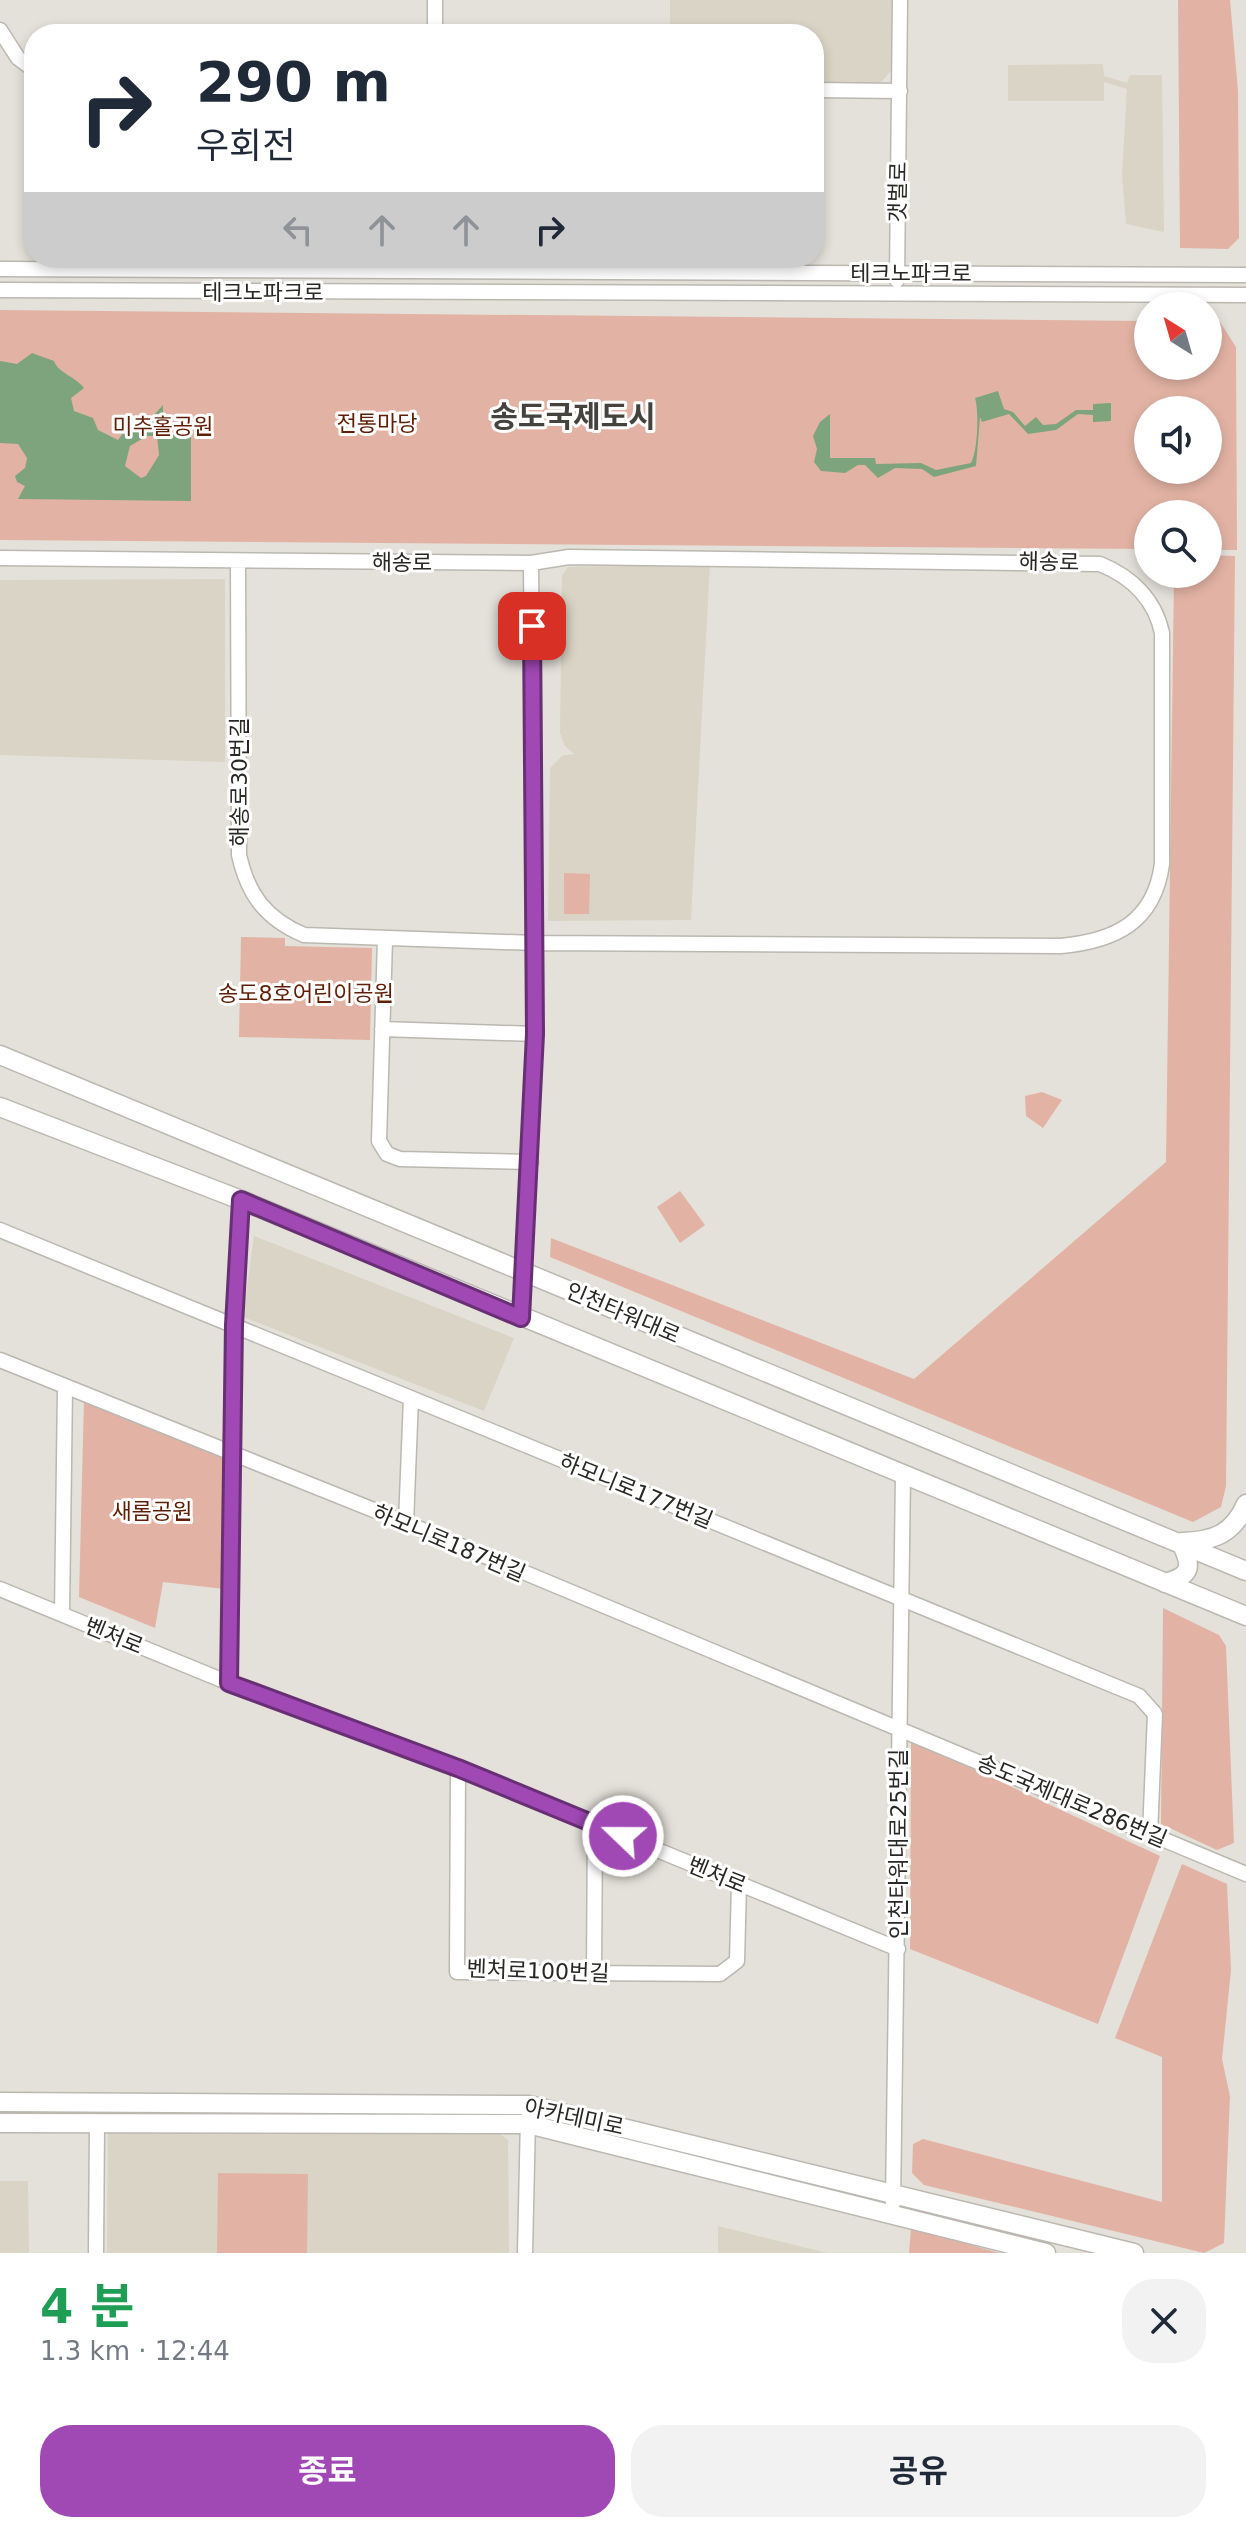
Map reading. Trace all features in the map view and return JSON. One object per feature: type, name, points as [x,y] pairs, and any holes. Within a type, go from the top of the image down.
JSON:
[{"type":"main road","name":"인천타워대로","points":[[0,1055],[1246,1571]]},
{"type":"main road","name":"인천타워대로","points":[[0,1107],[241,1200],[1246,1616]]},
{"type":"main road","points":[[1165,1583],[1182,1578],[1189,1571],[1190,1562],[1179,1544],[1219,1537],[1231,1530],[1246,1504]]},
{"type":"main road","name":"아카데미로","points":[[0,2102],[150,2100],[528,2114],[893,2192],[1134,2253]]},
{"type":"main road","name":"아카데미로","points":[[0,2123],[528,2114],[1046,2253]]},
{"type":"street","points":[[435,0],[435,24]]},
{"type":"street","name":"갯벌로","points":[[898,293],[900,0]]},
{"type":"street","points":[[0,30],[24,62]]},
{"type":"street","points":[[824,90],[900,91]]},
{"type":"street","name":"테크노파크로","points":[[0,269],[37,268]]},
{"type":"street","points":[[185,291],[186,268]]},
{"type":"street","name":"테크노파크로","points":[[502,268],[1246,275]]},
{"type":"street","name":"테크노파크로","points":[[0,290],[1246,295]]},
{"type":"street","name":"해송로","points":[[0,558],[531,563],[569,557],[1083,562],[1118,572],[1139,589],[1159,621],[1162,648],[1160,876],[1144,910],[1114,936],[1094,943],[1061,946],[535,943]]},
{"type":"street","name":"해송로30번길","points":[[238,561],[239,855],[246,883],[263,910],[287,928],[322,937],[535,943]]},
{"type":"street","points":[[521,1318],[535,1034],[531,563]]},
{"type":"street","points":[[385,939],[379,1141],[387,1154],[400,1159],[531,1162]]},
{"type":"street","points":[[382,1029],[535,1034]]},
{"type":"street","points":[[229,1683],[234,1325],[241,1200]]},
{"type":"street","name":"하모니로177번길","points":[[0,1230],[1139,1696],[1151,1705],[1155,1714],[1150,1834]]},
{"type":"street","name":"하모니로187번길","points":[[0,1360],[406,1523],[529,1577],[898,1727]]},
{"type":"street","points":[[62,1614],[65,1387]]},
{"type":"street","points":[[406,1523],[411,1398]]},
{"type":"street","name":"인천타워대로25번길","points":[[893,2212],[903,1475]]},
{"type":"street","name":"벤처로","points":[[0,1589],[229,1683],[458,1768],[898,1949]]},
{"type":"street","name":"송도국제대로286번길","points":[[898,1727],[1246,1874]]},
{"type":"street","name":"벤처로100번길","points":[[458,1768],[457,1972],[720,1974],[737,1961],[739,1884]]},
{"type":"street","points":[[594,1973],[595,1824]]},
{"type":"street","points":[[525,2253],[528,2114]]},
{"type":"street","points":[[96,2253],[97,2122]]},
{"type":"shaded area","points":[[670,0],[893,0],[893,69],[878,85],[824,83],[824,24],[670,24]]},
{"type":"shaded area","points":[[1103,64],[1104,76],[1127,83],[1130,75],[1162,75],[1164,232],[1126,224],[1122,175],[1127,89],[1104,82],[1104,101],[1008,101],[1008,65]]},
{"type":"shaded area","points":[[32,353],[54,361],[84,388],[71,398],[74,411],[93,418],[98,430],[118,440],[128,426],[144,426],[163,405],[163,435],[191,435],[191,501],[18,499],[25,486],[17,482],[15,476],[25,468],[27,458],[18,444],[0,443],[0,361],[17,364]],"holes":[[[147,436],[157,436],[159,455],[146,476],[141,478],[125,466],[130,446]]]},
{"type":"shaded area","points":[[998,391],[1004,409],[1013,412],[1025,426],[1036,417],[1043,425],[1056,424],[1076,410],[1093,410],[1093,404],[1111,403],[1111,421],[1093,422],[1093,415],[1078,414],[1056,430],[1028,434],[1009,414],[982,422],[980,417],[976,466],[934,477],[922,469],[895,468],[878,478],[865,465],[858,465],[845,473],[821,471],[814,462],[817,449],[813,436],[820,422],[830,414],[830,458],[875,458],[876,464],[921,463],[936,470],[971,463],[977,430],[975,398]]},
{"type":"shaded area","points":[[710,563],[691,920],[548,921],[550,768],[562,756],[574,754],[565,746],[560,733],[562,576],[568,567]]},
{"type":"shaded area","points":[[225,579],[225,762],[0,755],[0,580]]},
{"type":"shaded area","points":[[254,1236],[514,1338],[484,1411],[243,1317]]},
{"type":"shaded area","points":[[127,2124],[490,2126],[508,2140],[509,2253],[107,2253],[108,2133]]},
{"type":"shaded area","points":[[0,2181],[28,2181],[29,2253],[0,2253]]},
{"type":"shaded area","points":[[718,2226],[827,2253],[718,2253]]},
{"type":"green space","points":[[1178,0],[1230,0],[1238,91],[1239,238],[1228,249],[1180,248]]},
{"type":"green space","name":"미추홀공원","points":[[0,310],[1134,321],[1134,380],[1222,380],[1222,325],[1236,347],[1237,550],[1222,550],[1222,500],[1134,500],[1134,549],[0,540]]},
{"type":"green space","points":[[1222,556],[1235,556],[1226,1486],[1221,1507],[1193,1522],[550,1257],[551,1238],[914,1379],[1166,1162],[1174,588],[1222,588]]},
{"type":"green space","points":[[564,873],[590,874],[589,914],[564,914]]},
{"type":"green space","name":"송도8호어린이공원","points":[[241,937],[285,938],[285,946],[372,948],[370,1040],[239,1037]]},
{"type":"green space","points":[[1042,1092],[1062,1100],[1043,1128],[1026,1116],[1025,1096]]},
{"type":"green space","points":[[680,1191],[705,1225],[680,1243],[657,1207]]},
{"type":"green space","name":"새롬공원","points":[[84,1400],[223,1455],[224,1589],[163,1582],[155,1628],[79,1597]]},
{"type":"green space","points":[[1163,1608],[1219,1635],[1226,1646],[1234,1843],[1217,1850],[1161,1824]]},
{"type":"green space","points":[[911,1740],[1160,1856],[1098,2024],[910,1949]]},
{"type":"green space","points":[[1182,1864],[1227,1884],[1231,1970],[1222,2059],[1230,2096],[1224,2243],[1204,2253],[924,2185],[912,2173],[913,2144],[923,2139],[1162,2202],[1162,2057],[1115,2038]]},
{"type":"green space","points":[[218,2173],[308,2174],[307,2253],[217,2253]]},
{"type":"green space","points":[[911,2228],[999,2253],[909,2253]]},
{"type":"district","name":"송도국제도시","points":[[573,416]]},
{"type":"route","points":[[532,626],[535,1034],[521,1318],[241,1200],[234,1325],[229,1683],[458,1768],[623,1836]]},
{"type":"park label","name":"전통마당","points":[[377,423]]}]
